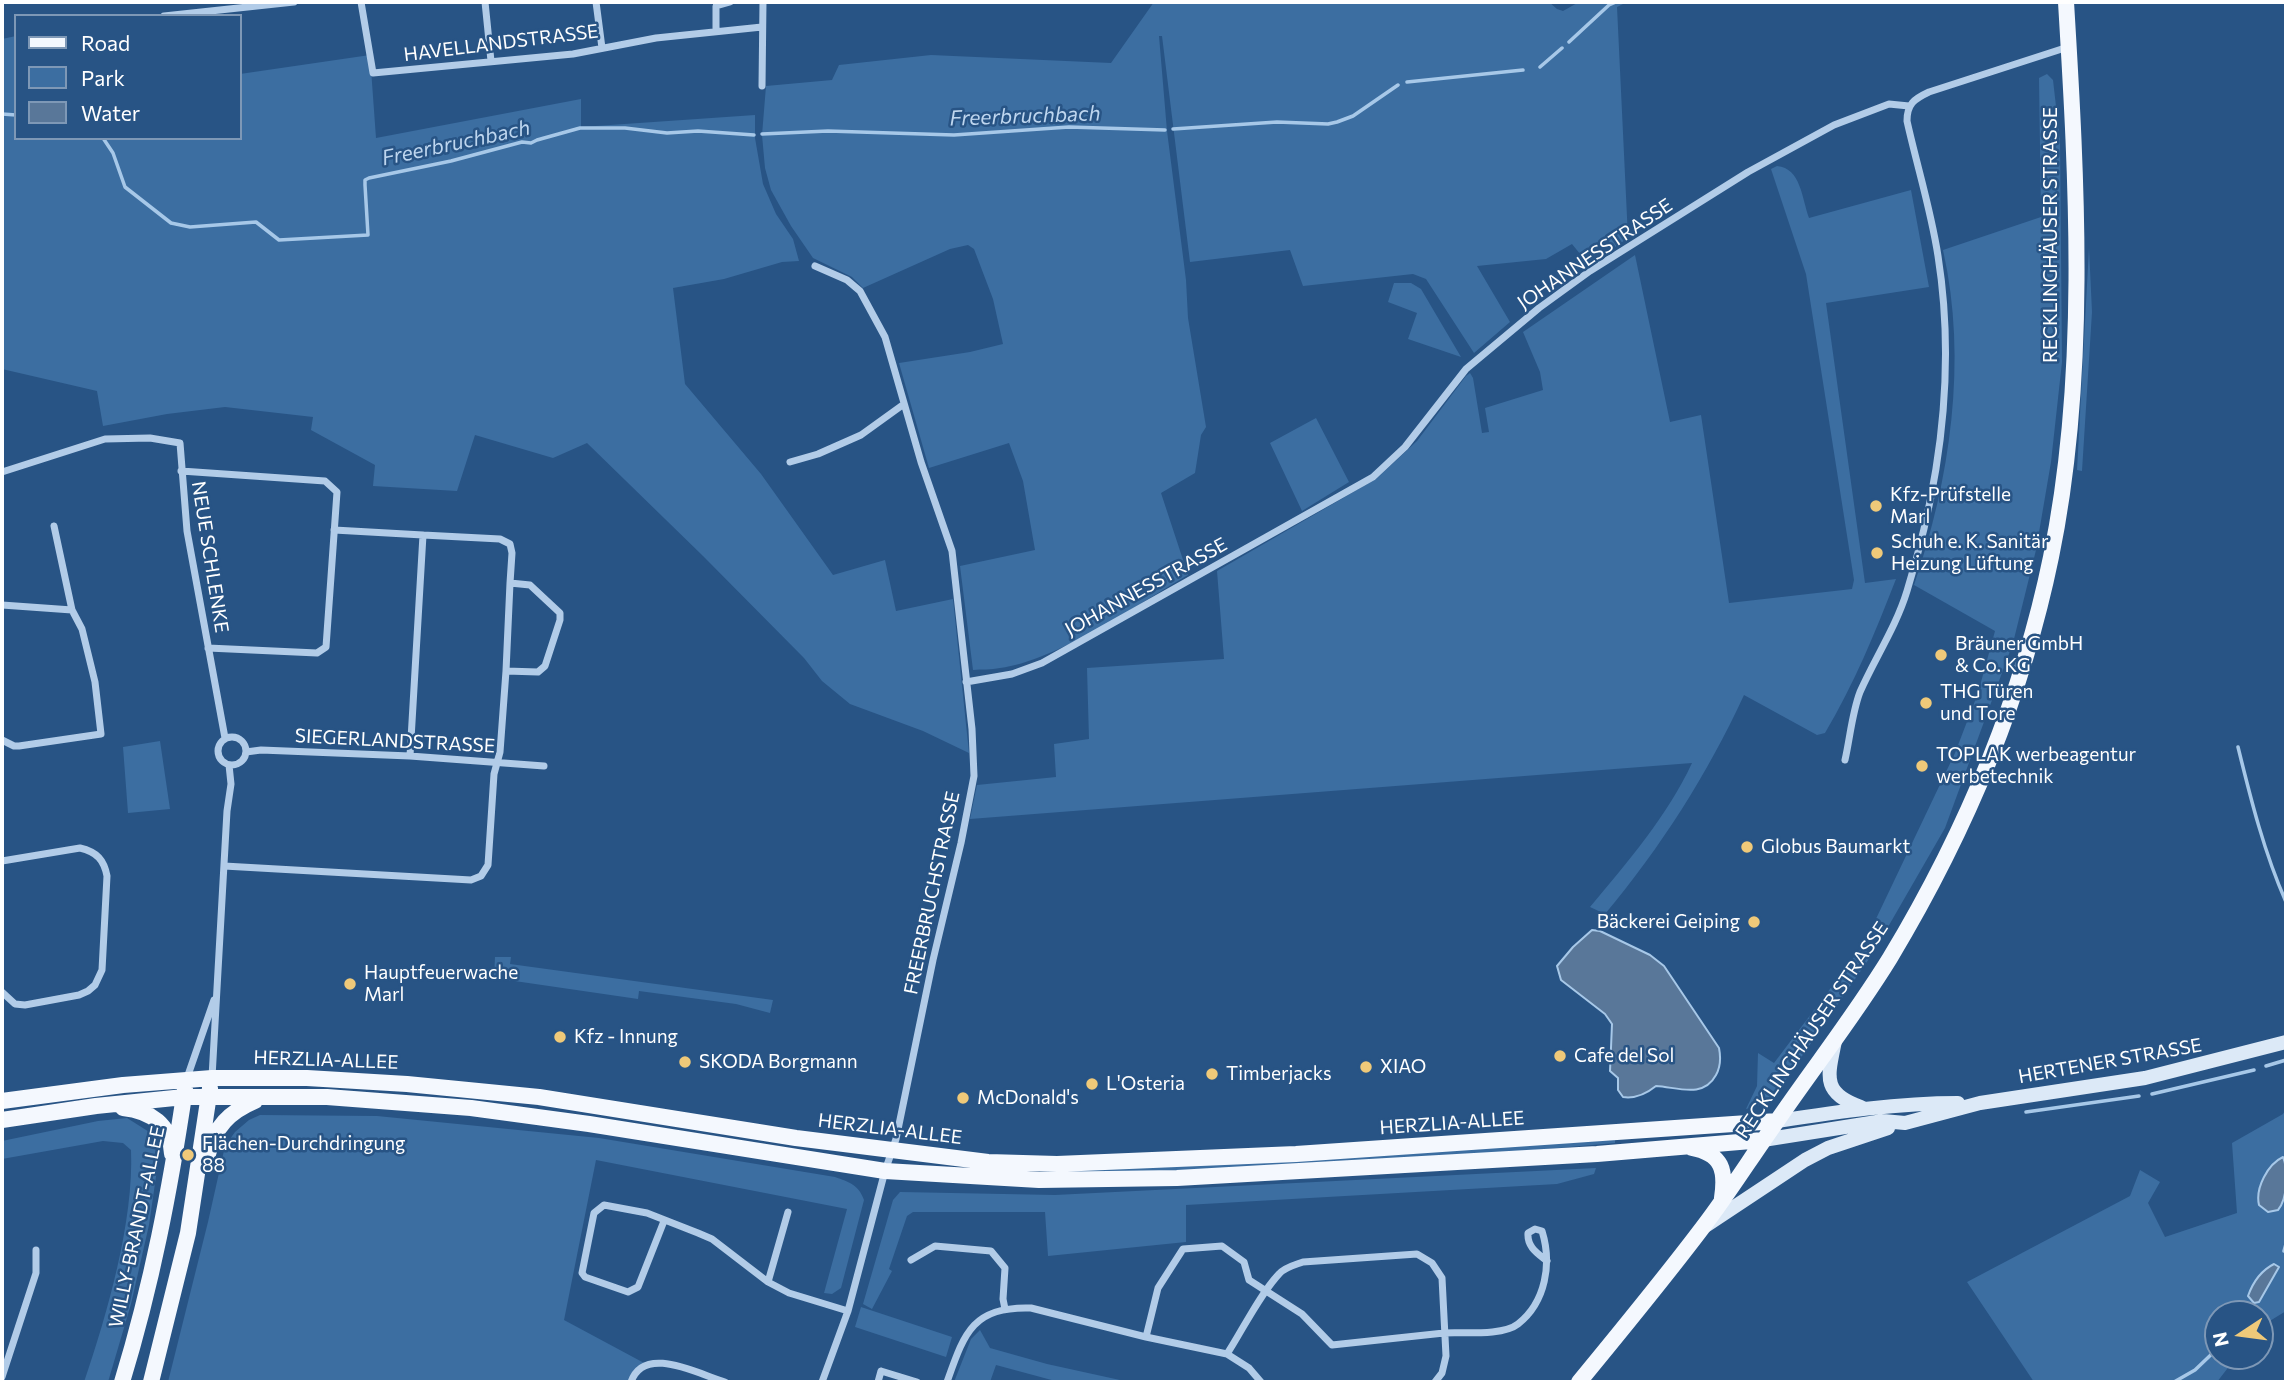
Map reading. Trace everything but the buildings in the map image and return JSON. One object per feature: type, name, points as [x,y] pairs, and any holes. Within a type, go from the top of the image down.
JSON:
[{"type":"main road","name":"RECKLINGHÄUSER STRASSE","points":[[1579,1382],[1703,1227],[1889,960],[1950,852],[1995,744],[2032,636],[2051,556],[2064,480],[2076,301],[2075,195],[2066,2]]},
{"type":"main road","points":[[1835,1040],[1828,1079],[1832,1091],[1842,1100],[1866,1108]]},
{"type":"main road","name":"HERTENER STRASSE","points":[[1763,1140],[1884,1121],[1905,1122],[1980,1103],[2145,1078],[2286,1042]]},
{"type":"main road","points":[[190,1218],[212,1078]]},
{"type":"main road","name":"HERZLIA-ALLEE","points":[[2,1101],[187,1079],[307,1078],[539,1097],[796,1138],[988,1162],[1071,1163],[1296,1154],[1777,1121]]},
{"type":"main road","name":"WILLY-BRANDT-ALLEE","points":[[122,1382],[141,1322],[173,1174],[187,1079]]},
{"type":"main road","name":"HERZLIA-ALLEE","points":[[2,1120],[96,1106],[184,1097],[327,1097],[471,1108],[886,1171],[1039,1180],[1177,1178],[1597,1154],[1763,1140]]},
{"type":"main road","points":[[152,1382],[190,1218],[212,1137],[228,1116],[240,1107],[264,1097]]},
{"type":"main road","name":"HERTENER STRASSE","points":[[1777,1121],[1922,1103],[1980,1103]]},
{"type":"main road","points":[[96,1106],[140,1110],[159,1122],[167,1131],[172,1145],[173,1174]]},
{"type":"main road","points":[[1703,1227],[1805,1160],[1828,1148],[1905,1122]]},
{"type":"main road","points":[[1683,1146],[1710,1154],[1722,1166],[1724,1179],[1721,1201]]},
{"type":"street","points":[[183,14],[294,2]]},
{"type":"street","name":"HAVELLANDSTRASSE","points":[[361,2],[373,74],[573,54],[656,38],[762,27]]},
{"type":"street","points":[[485,2],[491,61]]},
{"type":"street","points":[[596,2],[602,48]]},
{"type":"street","points":[[716,32],[716,6],[730,2]]},
{"type":"street","points":[[762,86],[763,2]]},
{"type":"street","name":"JOHANNESSTRASSE","points":[[966,682],[1012,674],[1042,663],[1373,477],[1405,447],[1466,369],[1539,309],[1590,271],[1748,172],[1834,125],[1888,104],[1909,106],[1915,99],[1929,92],[2069,47]]},
{"type":"street","points":[[1846,760],[1860,694],[1906,596],[1933,494],[1944,417],[1946,328],[1943,288],[1934,233],[1907,121],[1909,106]]},
{"type":"street","name":"FREERBRUCHSTRASSE","points":[[815,266],[847,280],[860,291],[885,337],[952,551],[974,776],[892,1150],[848,1311],[822,1382]]},
{"type":"street","points":[[790,462],[818,454],[861,435],[904,404]]},
{"type":"street","name":"NEUE SCHLENKE","points":[[2,472],[105,439],[150,438],[180,443],[187,531],[225,738]]},
{"type":"street","name":"NEUE SCHLENKE","points":[[181,471],[325,481],[337,492],[327,648],[317,653],[208,648]]},
{"type":"street","points":[[2,740],[13,746],[101,734],[95,682],[82,629],[72,610],[54,526]]},
{"type":"street","points":[[224,866],[471,880],[481,876],[488,865],[494,774],[500,752],[506,671],[512,552],[510,544],[500,539],[334,530]]},
{"type":"street","points":[[410,756],[423,535]]},
{"type":"street","points":[[506,671],[538,673],[545,666],[561,612],[530,585],[510,583]]},
{"type":"street","points":[[2,605],[72,610]]},
{"type":"street","points":[[234,737],[241,740],[246,752],[238,763],[229,765],[218,755],[220,743],[225,738],[234,737]]},
{"type":"street","name":"SIEGERLANDSTRASSE","points":[[246,752],[261,750],[410,756],[544,766]]},
{"type":"street","points":[[212,1078],[231,784],[229,765]]},
{"type":"street","points":[[2,861],[80,848],[100,857],[107,876],[102,970],[95,985],[79,995],[25,1005],[15,1004],[2,992]]},
{"type":"street","points":[[187,1079],[217,989]]},
{"type":"street","points":[[664,1221],[638,1287],[628,1292],[584,1277],[582,1273],[594,1213],[604,1205],[647,1213],[712,1239],[768,1282],[789,1293],[848,1311]]},
{"type":"street","points":[[768,1282],[788,1212]]},
{"type":"street","points":[[911,1260],[935,1246],[991,1251],[1005,1268],[1005,1309]]},
{"type":"street","points":[[1146,1337],[1158,1288],[1183,1250],[1222,1246],[1244,1262],[1249,1280],[1302,1314],[1332,1345],[1506,1330],[1517,1324],[1543,1289],[1547,1261]]},
{"type":"street","points":[[2,1377],[36,1273],[36,1250]]},
{"type":"street","points":[[1227,1354],[1279,1273],[1290,1266],[1303,1262],[1417,1254],[1432,1263],[1441,1279],[1447,1356],[1442,1373],[1435,1382]]},
{"type":"street","points":[[947,1382],[962,1339],[970,1329],[991,1314],[1005,1309],[1031,1308],[1227,1354],[1249,1368],[1261,1382]]},
{"type":"street","points":[[631,1382],[634,1372],[646,1364],[664,1363],[725,1382]]},
{"type":"street","points":[[878,1382],[881,1371],[897,1379],[917,1382]]},
{"type":"green space","points":[[1154,2],[1549,2],[1563,11],[1579,2],[1627,2],[1617,7],[1628,238],[1589,265],[1572,244],[1546,259],[1477,266],[1510,322],[1474,353],[1426,279],[1413,274],[1303,286],[1290,250],[1190,262],[1162,36],[1159,36],[1188,318],[1206,427],[1201,435],[1195,473],[1161,493],[1188,575],[1096,630],[1046,655],[1000,668],[973,670],[960,566],[1035,550],[1023,481],[1009,443],[929,468],[899,363],[1003,344],[993,299],[974,249],[968,245],[950,249],[863,288],[852,277],[813,258],[771,190],[765,168],[762,135],[766,86],[832,80],[839,65],[931,55],[1111,63]]},
{"type":"green space","points":[[14,36],[14,140],[242,140],[242,74],[370,55],[376,138],[581,99],[581,127],[755,115],[755,138],[763,184],[776,214],[793,239],[799,261],[782,262],[724,279],[673,288],[685,384],[761,474],[833,575],[885,560],[896,611],[953,599],[969,753],[923,731],[850,704],[822,681],[804,658],[587,443],[553,458],[475,435],[457,491],[373,486],[375,465],[311,430],[313,417],[225,407],[103,426],[97,391],[2,369],[2,39]]},
{"type":"green space","points":[[2047,74],[2053,80],[2060,141],[2062,362],[2051,462],[2036,550],[2013,643],[1945,828],[1873,953],[1780,1088],[1763,1104],[1746,1109],[1757,1086],[1758,1053],[1774,1063],[1864,944],[1955,753],[1978,693],[1995,631],[1914,585],[1937,504],[1951,420],[1954,334],[1943,250],[2041,217],[2039,78]]},
{"type":"green space","points":[[1777,166],[1785,168],[1796,178],[1809,218],[1911,190],[1929,287],[1826,303],[1865,583],[1896,579],[1863,658],[1825,733],[1817,735],[1744,695],[1715,754],[1682,809],[1605,914],[1590,907],[1659,820],[1692,763],[970,819],[977,785],[1056,777],[1054,744],[1089,739],[1087,668],[1224,659],[1217,571],[1376,479],[1417,441],[1470,373],[1482,433],[1489,432],[1485,408],[1543,390],[1540,372],[1523,332],[1635,255],[1670,422],[1701,415],[1729,603],[1852,589],[1854,580],[1806,274],[1771,169]]},
{"type":"green space","points":[[2089,248],[2092,312],[2082,471],[2077,470]]},
{"type":"green space","points":[[1394,283],[1411,283],[1421,289],[1461,357],[1408,339],[1417,313],[1388,302]]},
{"type":"green space","points":[[1316,418],[1349,482],[1302,511],[1270,443]]},
{"type":"green space","points":[[160,741],[170,809],[128,813],[123,747]]},
{"type":"green space","points":[[495,957],[511,957],[510,964],[773,1000],[770,1013],[736,1004],[639,991],[638,999],[494,978]]},
{"type":"green space","points":[[2286,1109],[2286,1311],[2274,1318],[2274,1300],[2204,1300],[2204,1370],[2226,1370],[2217,1382],[2034,1382],[1967,1282],[2130,1196],[2140,1170],[2160,1182],[2148,1203],[2165,1237],[2237,1213],[2232,1143],[2283,1114]]},
{"type":"green space","points":[[260,1115],[377,1116],[599,1138],[835,1177],[856,1187],[864,1200],[841,1288],[832,1294],[824,1293],[847,1209],[596,1160],[564,1320],[646,1364],[631,1382],[168,1382],[225,1146],[235,1132]]},
{"type":"green space","points":[[127,1118],[154,1135],[160,1149],[149,1225],[131,1304],[108,1382],[84,1382],[110,1298],[124,1237],[131,1178],[131,1150],[123,1143],[103,1141],[2,1159],[2,1141],[98,1121]]},
{"type":"green space","points":[[1615,1140],[1615,1143],[1472,1155],[1328,1164],[1039,1172]]},
{"type":"green space","points":[[1596,1168],[1594,1174],[1557,1184],[1186,1205],[1186,1242],[1048,1256],[1045,1212],[913,1212],[907,1216],[889,1269],[892,1271],[872,1309],[863,1304],[893,1200],[900,1192],[1055,1195]]},
{"type":"green space","points":[[861,1307],[952,1337],[946,1357],[855,1327]]},
{"type":"green space","points":[[980,1330],[990,1348],[1129,1382],[1059,1382],[996,1365],[990,1382],[954,1382],[971,1339]]},
{"type":"water","points":[[1592,930],[1600,931],[1650,955],[1664,966],[1719,1048],[1720,1065],[1711,1082],[1704,1087],[1689,1090],[1656,1086],[1641,1095],[1623,1097],[1618,1090],[1618,1078],[1610,1071],[1612,1024],[1605,1014],[1561,980],[1557,966]]},
{"type":"water","points":[[2283,1157],[2286,1176],[2284,1198],[2278,1210],[2268,1212],[2259,1205],[2259,1191],[2272,1165]]},
{"type":"water","points":[[2274,1264],[2279,1267],[2260,1300],[2251,1300],[2248,1296],[2252,1286]]},
{"type":"waterway","name":"Freerbruchbach","points":[[1569,42],[1609,5],[1616,2]]},
{"type":"waterway","name":"Freerbruchbach","points":[[1540,67],[1562,48]]},
{"type":"waterway","name":"Freerbruchbach","points":[[1407,82],[1523,70]]},
{"type":"waterway","name":"Freerbruchbach","points":[[1173,129],[1277,122],[1328,124],[1353,116],[1398,85]]},
{"type":"waterway","name":"Freerbruchbach","points":[[2,114],[14,115]]},
{"type":"waterway","name":"Freerbruchbach","points":[[762,134],[828,131],[954,135],[1069,127],[1165,130]]},
{"type":"waterway","name":"Freerbruchbach","points":[[104,140],[113,153],[125,187],[171,223],[190,227],[256,222],[279,240],[368,235],[365,180],[369,178],[451,161],[522,142],[531,143],[580,128],[754,135]]},
{"type":"waterway","points":[[2238,747],[2265,845],[2286,902]]},
{"type":"waterway","points":[[2266,1066],[2286,1060]]},
{"type":"waterway","points":[[2152,1094],[2254,1070]]},
{"type":"waterway","points":[[2026,1112],[2139,1096]]},
{"type":"waterway","points":[[2284,1251],[2286,1244]]},
{"type":"waterway","points":[[2174,1382],[2204,1361]]},
{"type":"place","name":"Kfz-Prüfstelle Marl","points":[[1876,506]]},
{"type":"place","name":"Schuh e. K. Sanitär Heizung Lüftung","points":[[1877,553]]},
{"type":"place","name":"Bräuner GmbH & Co. KG","points":[[1941,655]]},
{"type":"place","name":"THG Türen und Tore","points":[[1926,703]]},
{"type":"place","name":"TOPLAK werbeagentur werbetechnik","points":[[1922,766]]},
{"type":"place","name":"Globus Baumarkt","points":[[1747,847]]},
{"type":"place","name":"Bäckerei Geiping","points":[[1754,922]]},
{"type":"place","name":"Hauptfeuerwache Marl","points":[[350,984]]},
{"type":"place","name":"Kfz - Innung","points":[[560,1037]]},
{"type":"place","name":"Cafe del Sol","points":[[1560,1056]]},
{"type":"place","name":"SKODA Borgmann","points":[[685,1062]]},
{"type":"place","name":"XIAO","points":[[1366,1067]]},
{"type":"place","name":"Timberjacks","points":[[1212,1074]]},
{"type":"place","name":"L'Osteria","points":[[1092,1084]]},
{"type":"place","name":"McDonald's","points":[[963,1098]]},
{"type":"place","name":"Flächen-Durchdringung 88","points":[[188,1155]]}]
